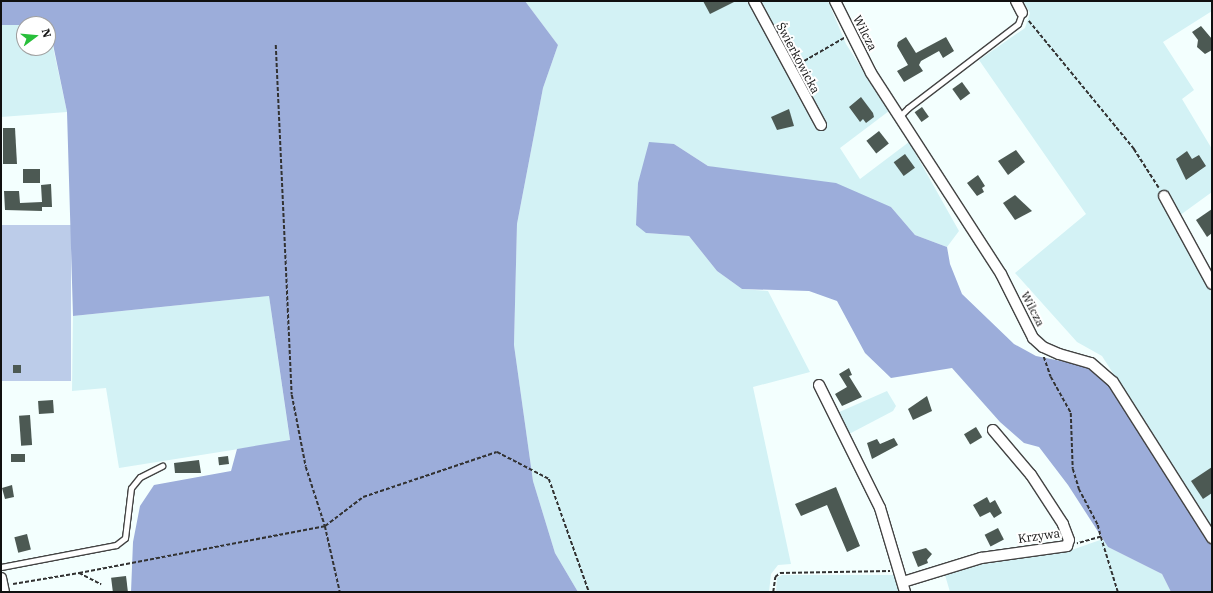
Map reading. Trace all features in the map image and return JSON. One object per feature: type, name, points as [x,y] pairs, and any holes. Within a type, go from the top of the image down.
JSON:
[{"type":"street","name":"Świerkowicka","points":[[754,1],[788,70],[821,125]]},
{"type":"street","name":"Wilcza","points":[[835,1],[850,35],[1001,274],[1033,338],[1043,347]]},
{"type":"street","points":[[1016,1],[1022,13]]},
{"type":"street","points":[[1164,196],[1212,284]]},
{"type":"street","points":[[1043,347],[1091,363],[1113,382],[1212,538]]},
{"type":"street","name":"Krzywa","points":[[819,385],[880,508],[904,587],[981,558],[1067,546],[1069,540],[1063,524],[1031,475],[993,430]]},
{"type":"lane","points":[[900,116],[908,108],[1018,24],[1022,13]]},
{"type":"lane","points":[[1,567],[116,545],[125,538],[131,488],[140,477],[162,466]]},
{"type":"path","points":[[1022,13],[1134,149],[1164,196]]},
{"type":"path","points":[[788,70],[850,35]]},
{"type":"path","points":[[276,45],[292,395],[306,467],[324,526],[340,592]]},
{"type":"path","points":[[1043,347],[1045,364],[1071,413],[1074,469],[1079,489],[1098,525],[1118,592]]},
{"type":"path","points":[[3,585],[79,573],[324,526],[363,498],[497,452],[508,455],[549,479],[589,592]]},
{"type":"path","points":[[1067,546],[1102,537]]},
{"type":"path","points":[[773,592],[775,577],[780,573],[900,571]]},
{"type":"path","points":[[79,573],[101,584]]},
{"type":"shaded area","points":[[1,1],[525,1],[558,45],[543,88],[517,224],[514,345],[533,481],[555,553],[578,592],[131,592],[133,542],[140,506],[154,485],[231,471],[237,449],[290,440],[269,296],[73,316],[67,112],[55,56],[56,16],[16,16],[16,25],[1,25]]},
{"type":"shaded area","points":[[525,1],[828,1],[846,44],[889,111],[840,148],[860,179],[909,142],[959,231],[947,247],[915,235],[891,207],[708,166],[674,144],[646,233],[689,236],[717,271],[742,289],[768,291],[810,372],[753,387],[791,564],[778,565],[771,574],[769,592],[578,592],[555,553],[533,481],[514,345],[517,224],[543,88],[558,45]]},
{"type":"shaded area","points":[[1023,1],[1210,1],[1212,4],[1212,11],[1163,42],[1194,90],[1182,99],[1212,149],[1212,192],[1172,221],[1212,294],[1212,529],[1102,356],[1077,342],[1015,273],[1086,214],[979,60],[1025,28],[1030,13]]},
{"type":"shaded area","points":[[1,25],[16,25],[16,56],[55,56],[67,112],[1,117]]},
{"type":"shaded area","points":[[649,142],[674,144],[708,166],[836,183],[891,207],[915,235],[947,247],[950,264],[962,294],[1014,344],[1036,356],[1086,366],[1097,372],[1112,390],[1168,472],[1212,546],[1212,592],[1171,592],[1162,574],[1108,547],[1068,485],[1039,447],[1024,443],[1000,422],[952,368],[891,378],[865,353],[837,301],[809,291],[742,289],[717,271],[689,236],[646,233],[636,225],[638,183]]},
{"type":"shaded area","points":[[1,225],[71,225],[71,381],[1,381]]},
{"type":"shaded area","points":[[269,296],[290,441],[119,468],[106,388],[72,391],[73,316]]},
{"type":"shaded area","points":[[887,391],[896,406],[893,411],[851,433],[846,431],[837,413]]},
{"type":"shaded area","points":[[1103,539],[1108,547],[1162,574],[1171,592],[950,592],[945,575],[983,564],[1066,552]]},
{"type":"shaded area","points":[[782,575],[896,575],[900,592],[776,592],[777,578]]},
{"type":"building","points":[[703,1],[736,1],[710,14]]},
{"type":"building","points":[[1201,26],[1212,39],[1212,50],[1205,54],[1197,47],[1198,40],[1192,32]]},
{"type":"building","points":[[906,37],[916,53],[946,37],[954,51],[943,58],[939,51],[921,61],[919,65],[923,71],[904,82],[897,71],[908,65],[897,46],[898,42]]},
{"type":"building","points":[[962,82],[970,93],[961,100],[952,89]]},
{"type":"building","points":[[861,97],[873,113],[874,117],[866,123],[863,119],[860,122],[849,107]]},
{"type":"building","points":[[922,107],[929,117],[922,122],[915,112]]},
{"type":"building","points":[[789,109],[794,126],[777,130],[771,117]]},
{"type":"building","points":[[3,128],[15,128],[17,164],[3,164]]},
{"type":"building","points":[[879,131],[889,144],[876,153],[866,141]]},
{"type":"building","points":[[1016,150],[1025,162],[1008,175],[998,161]]},
{"type":"building","points":[[1187,151],[1192,159],[1199,155],[1206,166],[1186,180],[1176,159]]},
{"type":"building","points":[[905,154],[915,168],[904,176],[894,162]]},
{"type":"building","points":[[23,169],[40,169],[40,183],[23,183]]},
{"type":"building","points":[[978,175],[985,186],[982,188],[984,192],[977,196],[967,183]]},
{"type":"building","points":[[51,184],[52,207],[42,207],[42,211],[5,210],[4,191],[19,191],[20,203],[42,202],[41,185]]},
{"type":"building","points":[[1015,195],[1032,211],[1015,220],[1003,203]]},
{"type":"building","points":[[1212,209],[1212,233],[1207,237],[1196,220]]},
{"type":"building","points":[[13,365],[21,365],[21,373],[13,373]]},
{"type":"building","points":[[849,368],[852,375],[849,376],[862,397],[842,406],[835,394],[847,387],[839,374]]},
{"type":"building","points":[[927,396],[932,411],[913,420],[908,409]]},
{"type":"building","points":[[53,400],[54,413],[39,414],[38,401]]},
{"type":"building","points":[[30,415],[32,445],[21,446],[19,416]]},
{"type":"building","points":[[976,427],[982,437],[970,444],[964,434]]},
{"type":"building","points":[[894,438],[898,445],[872,459],[867,443],[877,439],[880,444]]},
{"type":"building","points":[[11,454],[25,454],[25,462],[11,462]]},
{"type":"building","points":[[228,456],[229,464],[219,465],[218,457]]},
{"type":"building","points":[[199,460],[201,473],[175,473],[174,463]]},
{"type":"building","points":[[1212,467],[1212,493],[1203,499],[1191,481]]},
{"type":"building","points":[[12,485],[14,497],[5,499],[2,488]]},
{"type":"building","points":[[836,487],[860,546],[847,552],[827,505],[801,516],[795,504]]},
{"type":"building","points":[[987,497],[990,503],[995,500],[1002,513],[994,518],[990,512],[980,517],[973,505]]},
{"type":"building","points":[[998,528],[1004,540],[991,546],[985,535]]},
{"type":"building","points":[[27,534],[31,550],[18,553],[14,537]]},
{"type":"building","points":[[926,548],[932,554],[927,560],[928,563],[918,567],[912,552]]},
{"type":"building","points":[[126,576],[128,592],[113,592],[111,578]]}]
